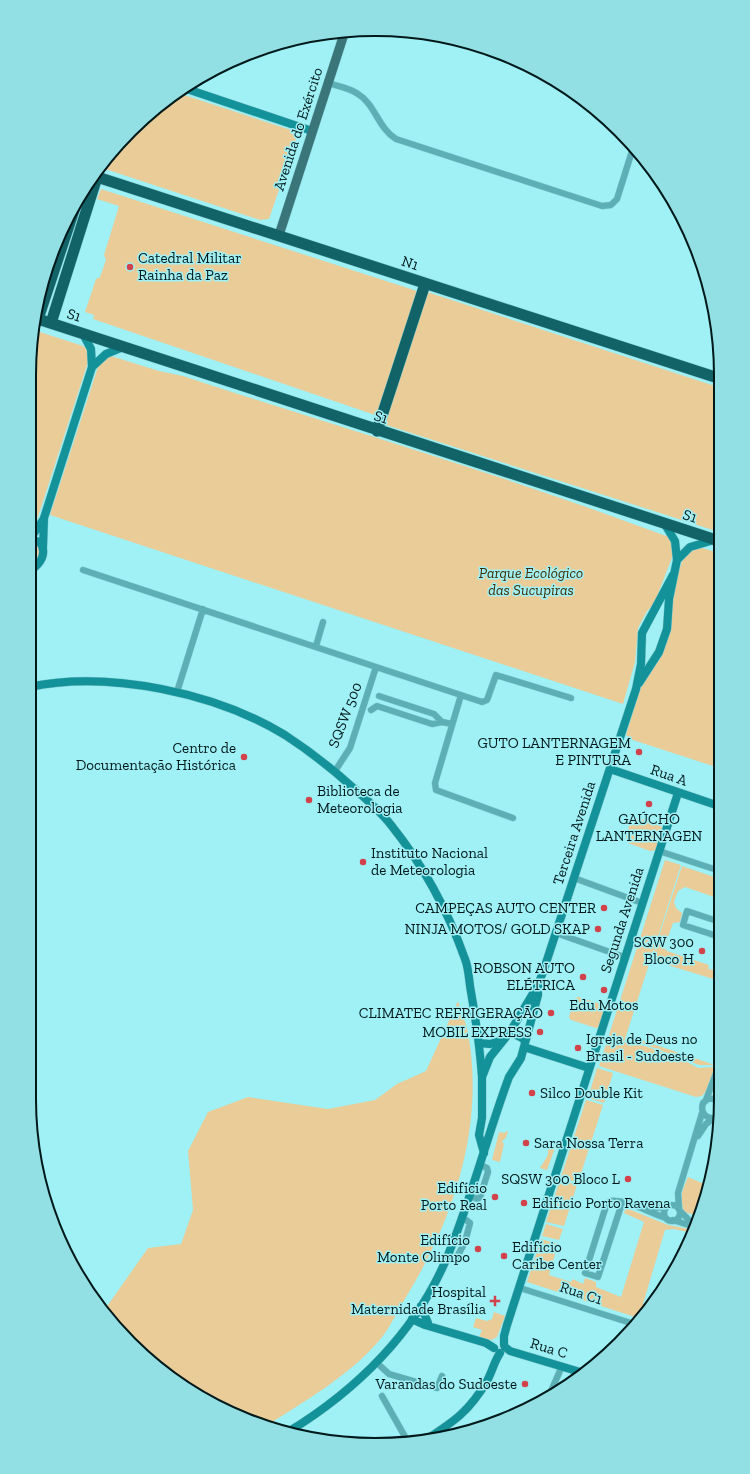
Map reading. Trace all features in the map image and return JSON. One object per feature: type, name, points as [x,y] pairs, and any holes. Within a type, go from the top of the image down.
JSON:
[{"type":"highway","name":"N1","points":[[100,178],[714,377]]},
{"type":"highway","points":[[51,324],[60,290],[86,214],[92,188]]},
{"type":"highway","points":[[79,208],[86,214]]},
{"type":"highway","points":[[47,289],[63,242]]},
{"type":"highway","points":[[377,431],[425,284]]},
{"type":"highway","points":[[49,285],[60,290]]},
{"type":"highway","name":"S1","points":[[41,320],[714,540]]},
{"type":"main road","name":"Avenida do Exército","points":[[278,235],[342,38]]},
{"type":"street","points":[[328,83],[357,93],[366,100],[388,134],[396,139],[602,206],[611,205],[617,199],[631,153]]},
{"type":"street","points":[[191,90],[312,131]]},
{"type":"street","points":[[36,531],[44,518],[92,367],[91,349],[84,334]]},
{"type":"street","points":[[92,367],[106,354],[123,347]]},
{"type":"street","points":[[36,564],[41,560],[44,518]]},
{"type":"street","points":[[636,689],[659,652],[664,640],[669,616],[669,599],[677,560],[675,541],[664,523]]},
{"type":"street","points":[[36,541],[40,542],[43,547]]},
{"type":"street","points":[[677,560],[690,546],[714,541]]},
{"type":"street","points":[[83,570],[482,702],[486,700],[496,675],[571,698]]},
{"type":"street","points":[[636,689],[642,649],[642,633],[674,575]]},
{"type":"street","points":[[177,692],[203,609]]},
{"type":"street","points":[[655,610],[660,609],[666,612],[669,616]]},
{"type":"street","points":[[316,646],[323,622]]},
{"type":"street","points":[[642,649],[651,655],[659,652]]},
{"type":"street","name":"SQSW 500","points":[[335,771],[350,748],[376,667]]},
{"type":"street","points":[[36,685],[103,681],[140,685],[177,692],[237,711],[285,735],[335,771],[361,794],[391,825],[432,886],[466,960],[480,1046],[482,1077]]},
{"type":"street","name":"Terceira Avenida","points":[[484,1153],[480,1135],[482,1077],[490,1057],[510,1032],[538,985],[636,689]]},
{"type":"street","points":[[461,695],[435,782],[436,790],[513,818]]},
{"type":"street","points":[[379,696],[434,714],[442,722]]},
{"type":"street","points":[[371,710],[377,706],[432,724],[442,722],[452,724]]},
{"type":"street","name":"Rua A","points":[[610,769],[714,804]]},
{"type":"street","name":"Segunda Avenida","points":[[501,1348],[624,957],[678,793]]},
{"type":"street","points":[[659,851],[714,869]]},
{"type":"street","points":[[574,878],[642,903]]},
{"type":"street","points":[[714,920],[687,911],[683,925],[714,935]]},
{"type":"street","points":[[556,932],[624,957]]},
{"type":"street","name":"Terceira Avenida","points":[[294,1428],[348,1390],[377,1363],[413,1318],[448,1257],[509,1077],[521,1058],[538,995],[538,985]]},
{"type":"street","points":[[510,1032],[522,1038],[525,1044],[539,1053],[589,1068]]},
{"type":"street","points":[[480,1046],[504,1040]]},
{"type":"street","points":[[480,1046],[490,1057]]},
{"type":"street","points":[[521,1058],[539,1053]]},
{"type":"street","points":[[674,1220],[678,1217],[678,1193],[702,1113],[702,1106],[706,1100],[714,1079]]},
{"type":"street","points":[[706,1100],[714,1099]]},
{"type":"street","points":[[482,1101],[489,1108],[498,1108]]},
{"type":"street","points":[[702,1113],[707,1117],[713,1116]]},
{"type":"street","points":[[692,1146],[702,1129],[713,1120]]},
{"type":"street","points":[[666,1218],[664,1213],[666,1207],[678,1193]]},
{"type":"street","points":[[622,1203],[598,1277],[585,1273],[607,1203],[610,1201],[622,1203],[643,1209],[666,1218],[690,1224]]},
{"type":"street","points":[[643,1209],[673,1205],[691,1222]]},
{"type":"street","name":"Rua C1","points":[[520,1288],[630,1323]]},
{"type":"street","points":[[406,1328],[426,1324],[421,1306]]},
{"type":"street","name":"Rua C","points":[[413,1318],[437,1328],[577,1371]]},
{"type":"street","points":[[439,1431],[451,1424],[470,1407],[488,1380],[501,1348]]},
{"type":"street","points":[[377,1363],[389,1374],[429,1387],[437,1388],[442,1376]]},
{"type":"street","points":[[553,1388],[562,1366]]},
{"type":"street","points":[[382,1396],[405,1436]]},
{"type":"green space","points":[[184,95],[297,132],[297,137],[269,219],[260,220],[106,169],[135,135],[151,120]]},
{"type":"green space","points":[[101,189],[417,291],[378,416],[93,319],[94,315],[85,312],[96,279],[100,277],[106,260],[104,255],[119,206],[97,199]]},
{"type":"green space","points":[[424,291],[714,386],[714,530],[383,424]]},
{"type":"green space","points":[[39,332],[83,346],[87,350],[88,362],[36,522],[36,375]]},
{"type":"green space","name":"Parque Ecológico das Sucupiras","points":[[111,356],[159,371],[183,376],[541,491],[669,537],[672,540],[673,555],[654,604],[647,611],[638,628],[635,662],[623,704],[50,515],[99,364],[101,360]]},
{"type":"green space","points":[[36,544],[41,551],[36,561]]},
{"type":"green space","points":[[699,547],[714,552],[714,766],[633,740],[626,735],[640,689],[670,611],[675,582],[685,553]]},
{"type":"green space","points":[[638,818],[661,826],[663,829],[656,850],[650,851],[628,843],[626,837],[631,819]]},
{"type":"green space","points":[[665,860],[681,865],[624,1042],[645,1046],[685,1061],[698,1068],[714,1067],[706,1091],[702,1096],[696,1097],[599,1066]]},
{"type":"green space","points":[[682,866],[714,877],[714,897],[685,887],[678,891],[674,902],[676,908],[682,913],[680,922],[673,923],[664,948],[667,951],[709,965],[708,969],[714,970],[714,979],[651,960]]},
{"type":"green space","points":[[578,997],[604,1005],[605,1008],[599,1027],[596,1028],[571,1020],[569,1017],[575,998]]},
{"type":"green space","points":[[458,1001],[468,1033],[472,1068],[472,1102],[469,1136],[451,1203],[438,1236],[423,1267],[393,1321],[377,1343],[339,1378],[273,1422],[245,1412],[205,1393],[151,1354],[120,1323],[107,1306],[148,1248],[181,1244],[193,1210],[188,1151],[208,1112],[248,1097],[328,1109],[375,1100],[397,1084],[426,1071]]},
{"type":"green space","points":[[635,1038],[714,1065],[699,1065],[633,1040]]},
{"type":"green space","points":[[597,1068],[613,1073],[604,1103],[588,1098]]},
{"type":"green space","points":[[586,1100],[603,1105],[578,1183],[561,1177]]},
{"type":"green space","points":[[507,1131],[506,1138],[502,1141],[504,1144],[500,1162],[492,1160],[499,1132],[504,1133]]},
{"type":"green space","points":[[556,1140],[559,1141],[558,1145],[555,1148],[547,1170],[540,1168],[548,1155],[548,1145],[554,1147]]},
{"type":"green space","points":[[688,1177],[703,1184],[693,1215],[684,1212],[682,1207],[682,1194]]},
{"type":"green space","points":[[560,1180],[577,1185],[564,1226],[546,1222]]},
{"type":"green space","points":[[626,1208],[668,1225],[688,1229],[687,1232],[673,1229],[665,1230],[643,1304],[644,1305],[635,1317],[527,1282],[541,1239],[558,1244],[549,1275],[571,1282],[573,1279],[583,1284],[585,1278],[596,1282],[596,1287],[621,1297],[644,1222],[624,1213]]},
{"type":"green space","points":[[546,1224],[563,1229],[559,1240],[542,1236]]},
{"type":"green space","points":[[494,1312],[505,1316],[497,1337],[491,1340],[479,1337],[482,1330],[473,1327],[476,1318],[487,1321],[492,1319]]},
{"type":"place","name":"Catedral Militar Rainha da Paz","points":[[130,267]]},
{"type":"place","name":"GUTO LANTERNAGEM E PINTURA","points":[[639,752]]},
{"type":"place","name":"Centro de Documentação Histórica","points":[[244,757]]},
{"type":"place","name":"Biblioteca de Meteorologia","points":[[309,800]]},
{"type":"place","name":"GAÚCHO LANTERNAGEN","points":[[649,804]]},
{"type":"place","name":"Instituto Nacional de Meteorologia","points":[[363,862]]},
{"type":"place","name":"CAMPEÇAS AUTO CENTER","points":[[604,908]]},
{"type":"place","name":"NINJA MOTOS/ GOLD SKAP","points":[[598,929]]},
{"type":"place","name":"SQW 300 Bloco H","points":[[702,951]]},
{"type":"place","name":"ROBSON AUTO ELÉTRICA","points":[[583,977]]},
{"type":"place","name":"Edu Motos","points":[[604,990]]},
{"type":"place","name":"CLIMATEC REFRIGERAÇÃO","points":[[551,1013]]},
{"type":"place","name":"MOBIL EXPRESS","points":[[540,1032]]},
{"type":"place","name":"Igreja de Deus no Brasil - Sudoeste","points":[[578,1048]]},
{"type":"place","name":"Silco Double Kit","points":[[532,1093]]},
{"type":"place","name":"Sara Nossa Terra","points":[[526,1143]]},
{"type":"place","name":"SQSW 300 Bloco L","points":[[628,1179]]},
{"type":"place","name":"Edifício Porto Real","points":[[495,1197]]},
{"type":"place","name":"Edifício Porto Ravena","points":[[524,1203]]},
{"type":"place","name":"Edifício Monte Olimpo","points":[[478,1249]]},
{"type":"place","name":"Edifício Caribe Center","points":[[504,1256]]},
{"type":"place","name":"Hospital Maternidade Brasília","points":[[495,1301]]},
{"type":"place","name":"Varandas do Sudoeste","points":[[525,1384]]}]
